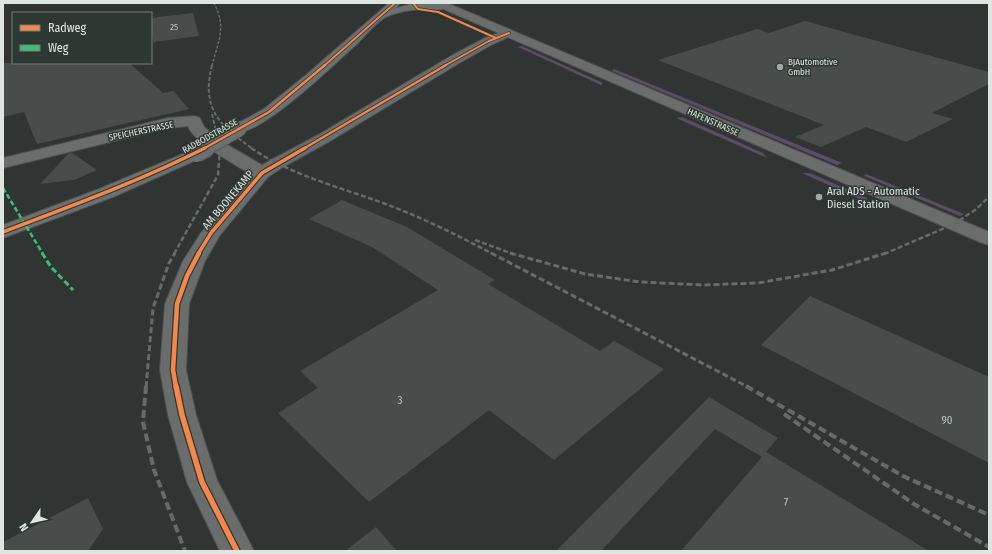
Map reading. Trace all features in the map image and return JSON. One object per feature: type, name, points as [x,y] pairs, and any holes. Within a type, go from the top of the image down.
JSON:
[{"type":"main road","name":"RADBODSTRASSE","points":[[4,231],[37,220],[106,193],[197,153],[269,112],[311,78],[395,3]]},
{"type":"main road","points":[[381,15],[411,7],[441,5]]},
{"type":"street","name":"HAFENSTRASSE","points":[[441,5],[989,239]]},
{"type":"street","name":"AM BOONEKAMP","points":[[237,551],[202,482],[182,415],[173,370],[177,304],[194,261],[211,233],[262,173],[277,163],[324,138],[456,59],[489,41],[509,33]]},
{"type":"street","name":"SPEICHERSTRASSE","points":[[3,163],[168,123],[195,121],[197,129],[220,148],[262,173]]},
{"type":"shaded area","points":[[522,46],[603,83],[601,85],[518,47]]},
{"type":"shaded area","points":[[614,69],[842,163],[837,165],[612,71]]},
{"type":"shaded area","points":[[682,117],[763,153],[767,158],[676,118]]},
{"type":"shaded area","points":[[802,173],[810,173],[867,198],[866,202]]},
{"type":"shaded area","points":[[866,174],[964,214],[960,216],[864,176]]},
{"type":"building","points":[[193,13],[199,36],[153,42],[152,18]]},
{"type":"building","points":[[805,21],[989,72],[989,84],[932,113],[953,119],[906,142],[866,127],[821,147],[795,137],[824,125],[658,60],[757,29],[769,33]]},
{"type":"building","points":[[3,63],[130,64],[163,93],[173,91],[189,109],[37,144],[24,112],[3,117]]},
{"type":"building","points":[[72,153],[97,170],[74,180],[40,184],[68,154]]},
{"type":"building","points":[[342,200],[407,227],[495,280],[488,284],[600,351],[614,341],[664,369],[554,460],[489,410],[369,502],[278,413],[318,388],[300,371],[438,290],[372,247],[309,219]]},
{"type":"building","points":[[810,296],[989,377],[989,463],[761,345]]},
{"type":"building","points":[[709,397],[778,438],[766,452],[929,551],[681,551],[762,457],[715,429],[601,551],[556,551]]},
{"type":"building","points":[[88,498],[103,529],[88,551],[3,551],[3,542]]},
{"type":"building","points":[[376,527],[397,551],[345,551]]},
{"type":"railway","points":[[212,66],[219,42],[221,27],[218,12],[214,3]]},
{"type":"railway","points":[[212,65],[209,80],[211,105],[222,123],[253,149]]},
{"type":"railway","points":[[212,114],[220,149]]},
{"type":"railway","points":[[251,148],[282,166],[332,186],[411,214],[493,254]]},
{"type":"railway","points":[[174,254],[218,175],[220,149]]},
{"type":"railway","points":[[884,254],[954,224],[975,210],[989,197]]},
{"type":"railway","points":[[475,240],[511,253]]},
{"type":"railway","points":[[146,387],[153,308],[169,263],[175,253]]},
{"type":"railway","points":[[491,253],[748,387]]},
{"type":"railway","points":[[511,253],[585,274],[640,282],[704,285],[758,283],[832,270],[886,253]]},
{"type":"railway","points":[[146,386],[143,422],[154,470],[185,551]]},
{"type":"railway","points":[[746,386],[903,476],[989,515]]},
{"type":"railway","points":[[784,414],[914,504],[989,547]]},
{"type":"marked path","points":[[3,188],[51,267],[73,290]]},
{"type":"cycle path","points":[[3,232],[106,193],[178,162],[227,137],[269,112],[311,78],[395,3]]},
{"type":"cycle path","points":[[413,3],[418,9],[438,12],[496,38]]},
{"type":"cycle path","points":[[237,551],[202,482],[182,415],[173,370],[177,304],[194,261],[211,233],[262,173],[277,163],[324,138],[456,59],[489,41],[509,33]]},
{"type":"place","name":"BJAutomotive GmbH","points":[[780,67]]},
{"type":"place","name":"Aral ADS - Automatic Diesel Station","points":[[819,197]]}]
